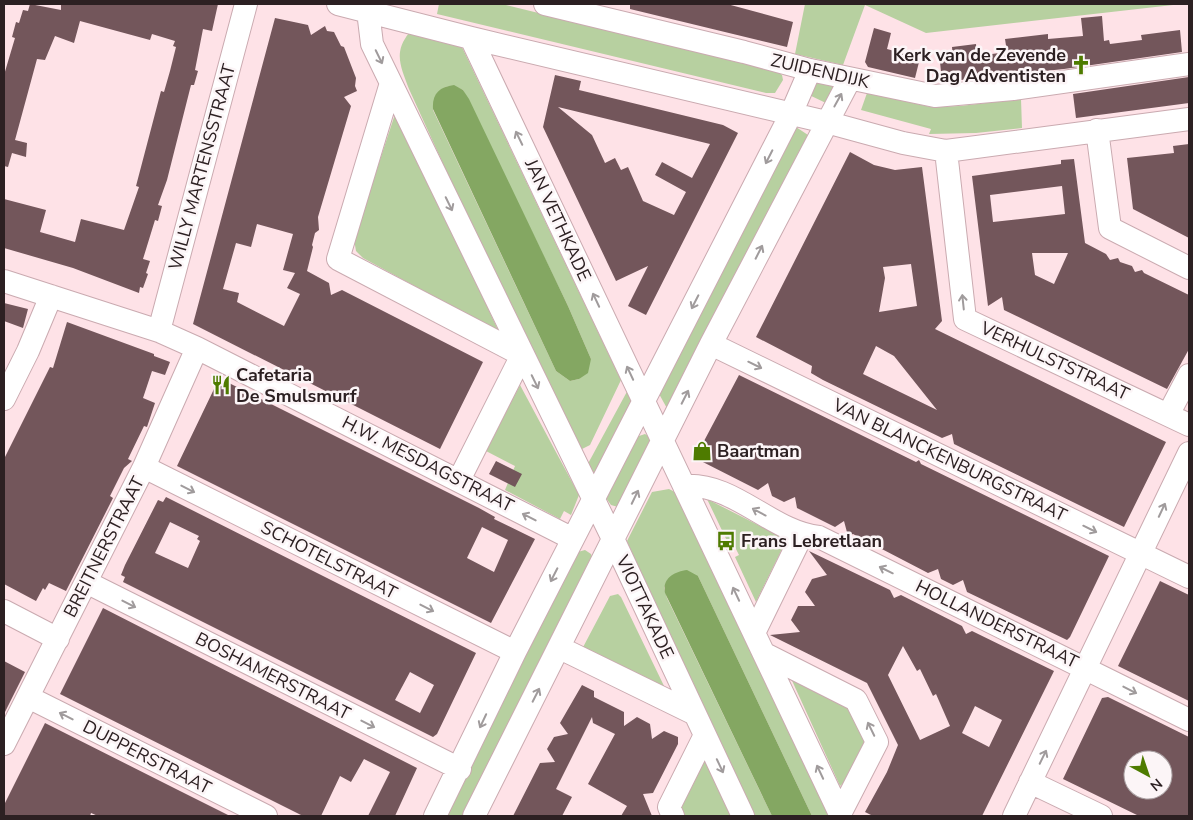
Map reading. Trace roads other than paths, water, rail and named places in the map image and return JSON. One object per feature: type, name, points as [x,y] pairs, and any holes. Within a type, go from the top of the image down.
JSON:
[{"type":"street","name":"WILLY MARTENSSTRAAT","points":[[159,331],[246,4]]},
{"type":"street","points":[[338,4],[368,10],[472,38],[826,122],[903,143],[946,151],[1189,119]]},
{"type":"street","name":"ZUIDENDIJK","points":[[545,4],[744,52],[810,70],[935,96],[1013,89],[1189,64]]},
{"type":"street","points":[[368,10],[372,44],[594,501]]},
{"type":"street","name":"JAN VETHKADE","points":[[472,38],[644,402]]},
{"type":"street","points":[[435,816],[460,769],[515,652],[572,539],[594,501],[791,114],[810,70]]},
{"type":"street","points":[[474,816],[614,541],[711,344],[850,79]]},
{"type":"street","points":[[391,83],[338,259],[522,355]]},
{"type":"street","points":[[1097,130],[1110,228],[1189,268]]},
{"type":"street","name":"VERHULSTSTRAAT","points":[[946,151],[965,318],[1189,425]]},
{"type":"street","name":"H.W. MESDAGSTRAAT","points":[[4,281],[159,331],[197,348],[572,539]]},
{"type":"street","points":[[4,399],[28,351],[51,296]]},
{"type":"street","name":"VAN BLANCKENBURGSTRAAT","points":[[711,344],[1189,577]]},
{"type":"street","name":"BREITNERSTRAAT","points":[[4,744],[144,467],[197,348]]},
{"type":"street","points":[[459,480],[522,355]]},
{"type":"street","points":[[1168,415],[1189,375]]},
{"type":"street","points":[[644,402],[841,815]]},
{"type":"street","points":[[1014,816],[1189,453]]},
{"type":"street","name":"SCHOTELSTRAAT","points":[[144,467],[515,652]]},
{"type":"street","points":[[684,486],[709,486],[802,535],[754,633]]},
{"type":"street","name":"VIOTTAKADE","points":[[594,501],[743,816]]},
{"type":"street","name":"HOLLANDERSTRAAT","points":[[802,535],[819,537],[1189,720]]},
{"type":"street","name":"BOSHAMERSTRAAT","points":[[86,582],[460,769]]},
{"type":"street","points":[[4,611],[58,639]]},
{"type":"street","points":[[560,648],[695,714]]},
{"type":"street","points":[[764,654],[856,700],[877,742],[841,815]]},
{"type":"street","name":"DUPPERSTRAAT","points":[[28,697],[266,816]]},
{"type":"street","points":[[673,816],[669,807],[705,735]]},
{"type":"street","points":[[1030,782],[1100,816]]},
{"type":"place","name":"Kerk van de Zevende Dag Adventisten","points":[[1081,65]]},
{"type":"place","name":"Cafetaria De Smulsmurf","points":[[221,385]]},
{"type":"place","name":"Baartman","points":[[702,451]]},
{"type":"place","name":"Frans Lebretlaan","points":[[726,541]]}]
